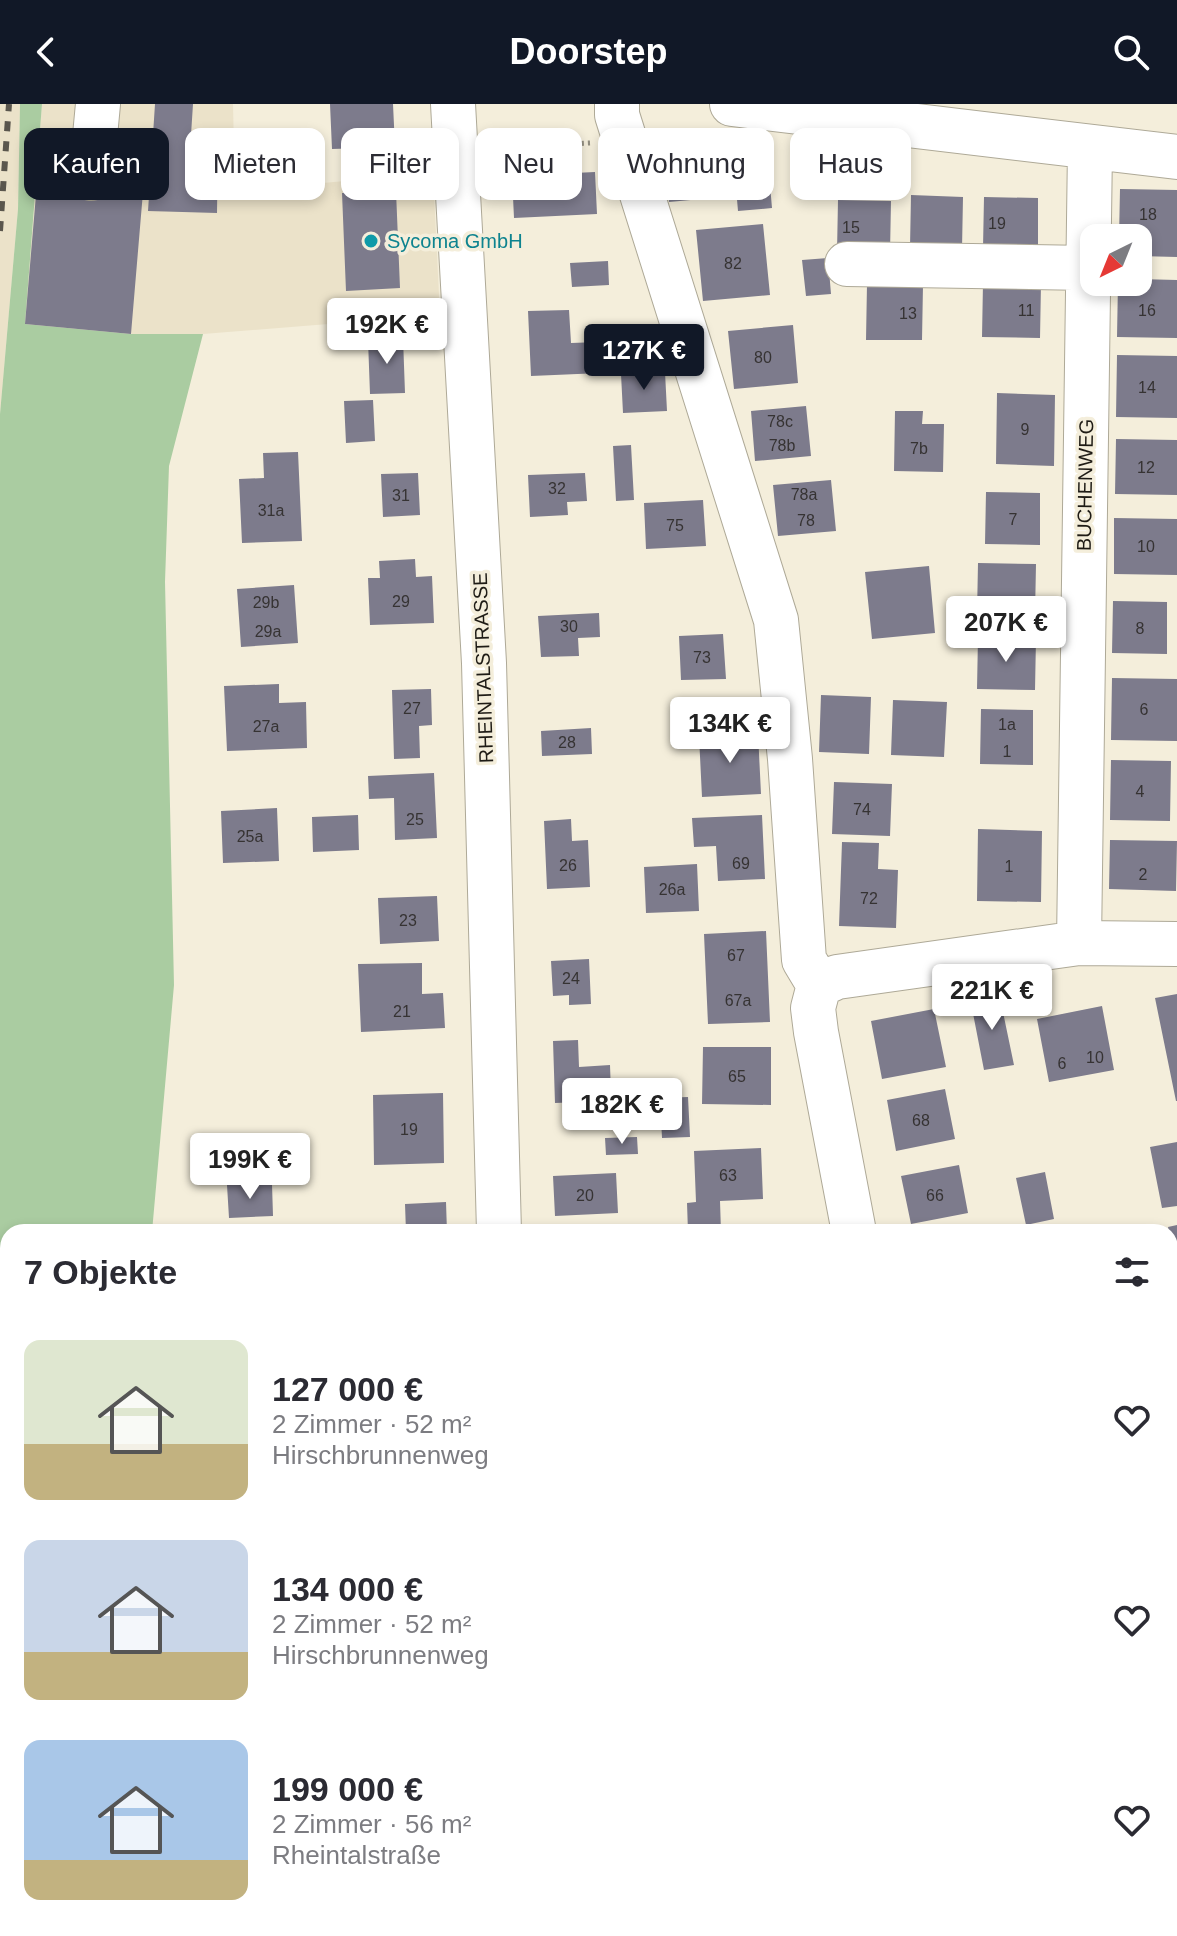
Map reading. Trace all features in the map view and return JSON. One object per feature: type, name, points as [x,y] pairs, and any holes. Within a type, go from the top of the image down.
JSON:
[{"type":"street","points":[[96,128],[98,104]]},
{"type":"street","name":"RHEINTALSTRASSE","points":[[453,104],[454,128]]},
{"type":"street","points":[[732,104],[1177,157]]},
{"type":"street","points":[[608,123],[617,115],[776,620],[790,759],[804,960],[819,985],[813,1008],[816,1032],[852,1224]]},
{"type":"street","name":"BUCHENWEG","points":[[1089,224],[1090,148]]},
{"type":"street","name":"RHEINTALSTRASSE","points":[[458,200],[484,663],[499,1224]]},
{"type":"street","points":[[847,264],[1080,268]]},
{"type":"street","name":"BUCHENWEG","points":[[1079,943],[1088,296]]},
{"type":"street","points":[[819,985],[837,977],[1079,943],[1177,944]]},
{"type":"path","points":[[459,148],[608,123]]},
{"type":"shaded area","points":[[0,104],[20,104],[18,209],[0,414]]},
{"type":"shaded area","points":[[42,104],[233,104],[234,128],[185,128],[185,200],[325,200],[325,183],[341,181],[341,200],[434,200],[440,315],[203,334],[131,334],[25,324],[35,200],[169,200],[169,128],[40,128]]},
{"type":"green space","points":[[20,104],[42,104],[40,128],[24,128],[24,200],[35,200],[25,324],[131,334],[203,334],[169,466],[165,582],[174,985],[153,1224],[0,1224],[0,414],[18,209]]},
{"type":"building","points":[[155,104],[193,104],[191,128],[185,128],[185,200],[217,200],[217,213],[148,211],[149,200],[169,200],[169,128],[153,128]]},
{"type":"building","points":[[330,104],[393,104],[394,128],[341,128],[341,149],[332,149]]},
{"type":"building","points":[[595,172],[597,214],[514,218],[513,200],[582,200],[582,173]]},
{"type":"building","points":[[1120,189],[1177,190],[1177,257],[1152,256],[1152,224],[1119,224]]},
{"type":"building","points":[[911,195],[963,197],[962,249],[910,247]]},
{"type":"building","points":[[984,197],[1038,198],[1038,249],[983,248]]},
{"type":"building","points":[[36,200],[142,200],[131,334],[25,324]]},
{"type":"building","name":"Sycoma GmbH","points":[[342,200],[396,200],[400,288],[346,291]]},
{"type":"building","points":[[737,200],[771,200],[772,208],[738,211]]},
{"type":"building","points":[[838,200],[891,201],[890,253],[837,252]]},
{"type":"building","points":[[763,224],[770,295],[703,301],[696,230]]},
{"type":"building","points":[[828,258],[831,294],[806,296],[802,260]]},
{"type":"building","points":[[608,261],[609,285],[572,287],[570,263]]},
{"type":"building","points":[[1152,279],[1177,280],[1177,338],[1117,337],[1118,296],[1152,296]]},
{"type":"building","points":[[983,283],[1041,283],[1040,338],[982,337]]},
{"type":"building","points":[[867,284],[923,285],[922,340],[866,340]]},
{"type":"building","points":[[569,310],[571,343],[599,342],[601,373],[531,376],[528,311]]},
{"type":"building","points":[[793,325],[798,383],[734,389],[728,331]]},
{"type":"building","points":[[403,338],[405,393],[370,394],[368,340]]},
{"type":"building","points":[[1117,355],[1177,356],[1177,418],[1116,417]]},
{"type":"building","points":[[665,372],[667,411],[623,413],[621,374]]},
{"type":"building","points":[[997,393],[1055,395],[1054,466],[996,464]]},
{"type":"building","points":[[373,400],[375,441],[346,443],[344,401]]},
{"type":"building","points":[[806,406],[811,456],[755,461],[751,411]]},
{"type":"building","points":[[895,411],[923,411],[922,424],[944,424],[943,472],[894,471]]},
{"type":"building","points":[[1116,439],[1177,440],[1177,495],[1115,494]]},
{"type":"building","points":[[631,445],[634,500],[616,501],[613,446]]},
{"type":"building","points":[[298,452],[302,541],[242,543],[239,479],[264,478],[263,453]]},
{"type":"building","points":[[418,473],[420,515],[383,517],[381,474]]},
{"type":"building","points":[[585,473],[587,501],[567,502],[568,515],[530,517],[528,475]]},
{"type":"building","points":[[831,480],[836,531],[778,536],[773,485]]},
{"type":"building","points":[[986,492],[1040,493],[1040,545],[985,544]]},
{"type":"building","points":[[703,500],[706,546],[646,549],[644,503]]},
{"type":"building","points":[[1114,518],[1177,519],[1177,575],[1114,574]]},
{"type":"building","points":[[415,559],[416,577],[432,576],[434,623],[370,625],[368,578],[380,578],[379,561]]},
{"type":"building","points":[[978,563],[1036,564],[1035,615],[977,614]]},
{"type":"building","points":[[929,566],[935,633],[872,639],[865,572]]},
{"type":"building","points":[[294,585],[298,643],[241,647],[237,589]]},
{"type":"building","points":[[1113,601],[1167,602],[1167,654],[1112,653]]},
{"type":"building","points":[[599,613],[600,637],[578,638],[579,656],[541,657],[538,616]]},
{"type":"building","points":[[723,634],[726,679],[681,680],[679,636]]},
{"type":"building","points":[[978,637],[1036,638],[1035,690],[977,689]]},
{"type":"building","points":[[1112,678],[1177,679],[1177,741],[1111,740]]},
{"type":"building","points":[[279,684],[279,703],[306,702],[307,748],[227,751],[224,686]]},
{"type":"building","points":[[431,689],[432,725],[419,726],[420,758],[394,759],[392,690]]},
{"type":"building","points":[[821,695],[871,697],[869,754],[819,752]]},
{"type":"building","points":[[893,700],[947,702],[944,757],[891,755]]},
{"type":"building","points":[[981,709],[1033,710],[1033,765],[980,764]]},
{"type":"building","points":[[591,728],[592,754],[542,756],[541,731]]},
{"type":"building","points":[[758,733],[761,794],[702,797],[699,736]]},
{"type":"building","points":[[1111,760],[1171,761],[1170,821],[1110,820]]},
{"type":"building","points":[[434,773],[437,838],[395,840],[394,798],[369,799],[368,776]]},
{"type":"building","points":[[834,782],[892,784],[890,836],[832,834]]},
{"type":"building","points":[[277,808],[279,861],[223,863],[221,811]]},
{"type":"building","points":[[358,815],[359,850],[313,852],[312,817]]},
{"type":"building","points":[[762,815],[765,879],[718,881],[716,846],[694,847],[692,818]]},
{"type":"building","points":[[571,819],[572,841],[588,840],[590,887],[547,889],[544,821]]},
{"type":"building","points":[[978,829],[1042,831],[1041,902],[977,901]]},
{"type":"building","points":[[1110,840],[1177,841],[1176,891],[1109,889]]},
{"type":"building","points":[[842,842],[879,843],[878,869],[898,870],[896,928],[839,926]]},
{"type":"building","points":[[697,864],[699,911],[646,913],[644,867]]},
{"type":"building","points":[[437,896],[439,941],[380,944],[378,898]]},
{"type":"building","points":[[766,931],[770,1022],[708,1024],[704,934]]},
{"type":"building","points":[[589,959],[591,1004],[569,1005],[569,995],[553,996],[551,961]]},
{"type":"building","points":[[422,963],[422,994],[443,993],[445,1028],[361,1032],[358,964]]},
{"type":"building","points":[[999,993],[1014,1065],[984,1070],[970,998]]},
{"type":"building","points":[[1177,994],[1177,1101],[1176,1101],[1155,998]]},
{"type":"building","points":[[1102,1006],[1114,1070],[1049,1082],[1037,1019]]},
{"type":"building","points":[[934,1009],[946,1067],[882,1079],[871,1021]]},
{"type":"building","points":[[578,1040],[579,1067],[610,1065],[611,1093],[605,1093],[606,1101],[555,1103],[553,1041]]},
{"type":"building","points":[[703,1047],[771,1047],[771,1105],[702,1104]]},
{"type":"building","points":[[945,1089],[955,1139],[896,1151],[887,1100]]},
{"type":"building","points":[[443,1093],[444,1163],[374,1165],[373,1095]]},
{"type":"building","points":[[688,1097],[690,1137],[662,1138],[660,1098]]},
{"type":"building","points":[[637,1137],[638,1154],[606,1155],[605,1138]]},
{"type":"building","points":[[1177,1142],[1177,1206],[1162,1208],[1150,1147]]},
{"type":"building","points":[[761,1148],[763,1199],[720,1201],[721,1224],[688,1224],[687,1203],[696,1202],[694,1151]]},
{"type":"building","points":[[959,1165],[968,1213],[911,1224],[901,1176]]},
{"type":"building","points":[[1045,1172],[1054,1219],[1026,1224],[1016,1178]]},
{"type":"building","points":[[616,1173],[618,1213],[555,1216],[553,1176]]},
{"type":"building","points":[[272,1184],[273,1216],[229,1218],[227,1185]]},
{"type":"building","points":[[446,1202],[447,1224],[406,1224],[405,1204]]},
{"type":"railway","points":[[0,231],[9,104]]},
{"type":"place","name":"Sycoma GmbH","points":[[371,241]]}]
